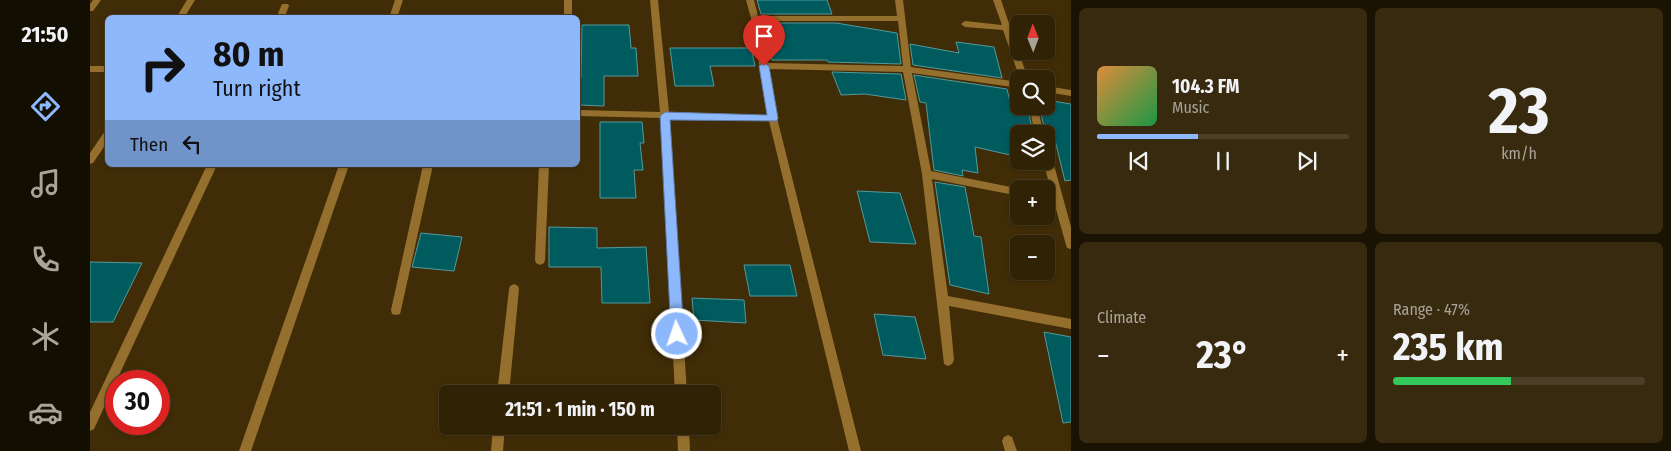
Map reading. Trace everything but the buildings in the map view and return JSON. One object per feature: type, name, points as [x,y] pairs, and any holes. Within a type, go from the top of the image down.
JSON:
[{"type":"street","points":[[90,9],[97,0]]},
{"type":"street","points":[[182,15],[191,0]]},
{"type":"street","points":[[395,15],[399,0]]},
{"type":"street","points":[[568,0],[568,15]]},
{"type":"street","points":[[654,0],[665,116],[680,385]]},
{"type":"street","points":[[750,0],[756,18],[773,118],[855,451]]},
{"type":"street","points":[[899,0],[907,69],[927,174],[943,300],[948,360]]},
{"type":"street","points":[[997,0],[1021,70]]},
{"type":"street","points":[[281,15],[285,6]]},
{"type":"street","points":[[756,18],[902,19]]},
{"type":"street","points":[[966,24],[1006,28]]},
{"type":"street","points":[[764,66],[907,69],[1010,84]]},
{"type":"street","points":[[90,69],[105,69]]},
{"type":"street","points":[[1055,90],[1071,93]]},
{"type":"street","points":[[580,113],[773,118]]},
{"type":"street","points":[[90,160],[105,138]]},
{"type":"street","points":[[90,425],[211,167]]},
{"type":"street","points":[[245,451],[343,167]]},
{"type":"street","points":[[396,310],[428,167]]},
{"type":"street","points":[[540,260],[544,167]]},
{"type":"street","points":[[1051,170],[1059,200],[1067,212],[1071,245]]},
{"type":"street","points":[[927,174],[1010,190]]},
{"type":"street","points":[[1055,199],[1059,200]]},
{"type":"street","points":[[504,385],[514,290]]},
{"type":"street","points":[[943,300],[1071,324]]},
{"type":"street","points":[[497,451],[498,435]]},
{"type":"street","points":[[683,435],[684,451]]},
{"type":"route","points":[[677,334],[665,116],[773,118],[764,66]]}]
